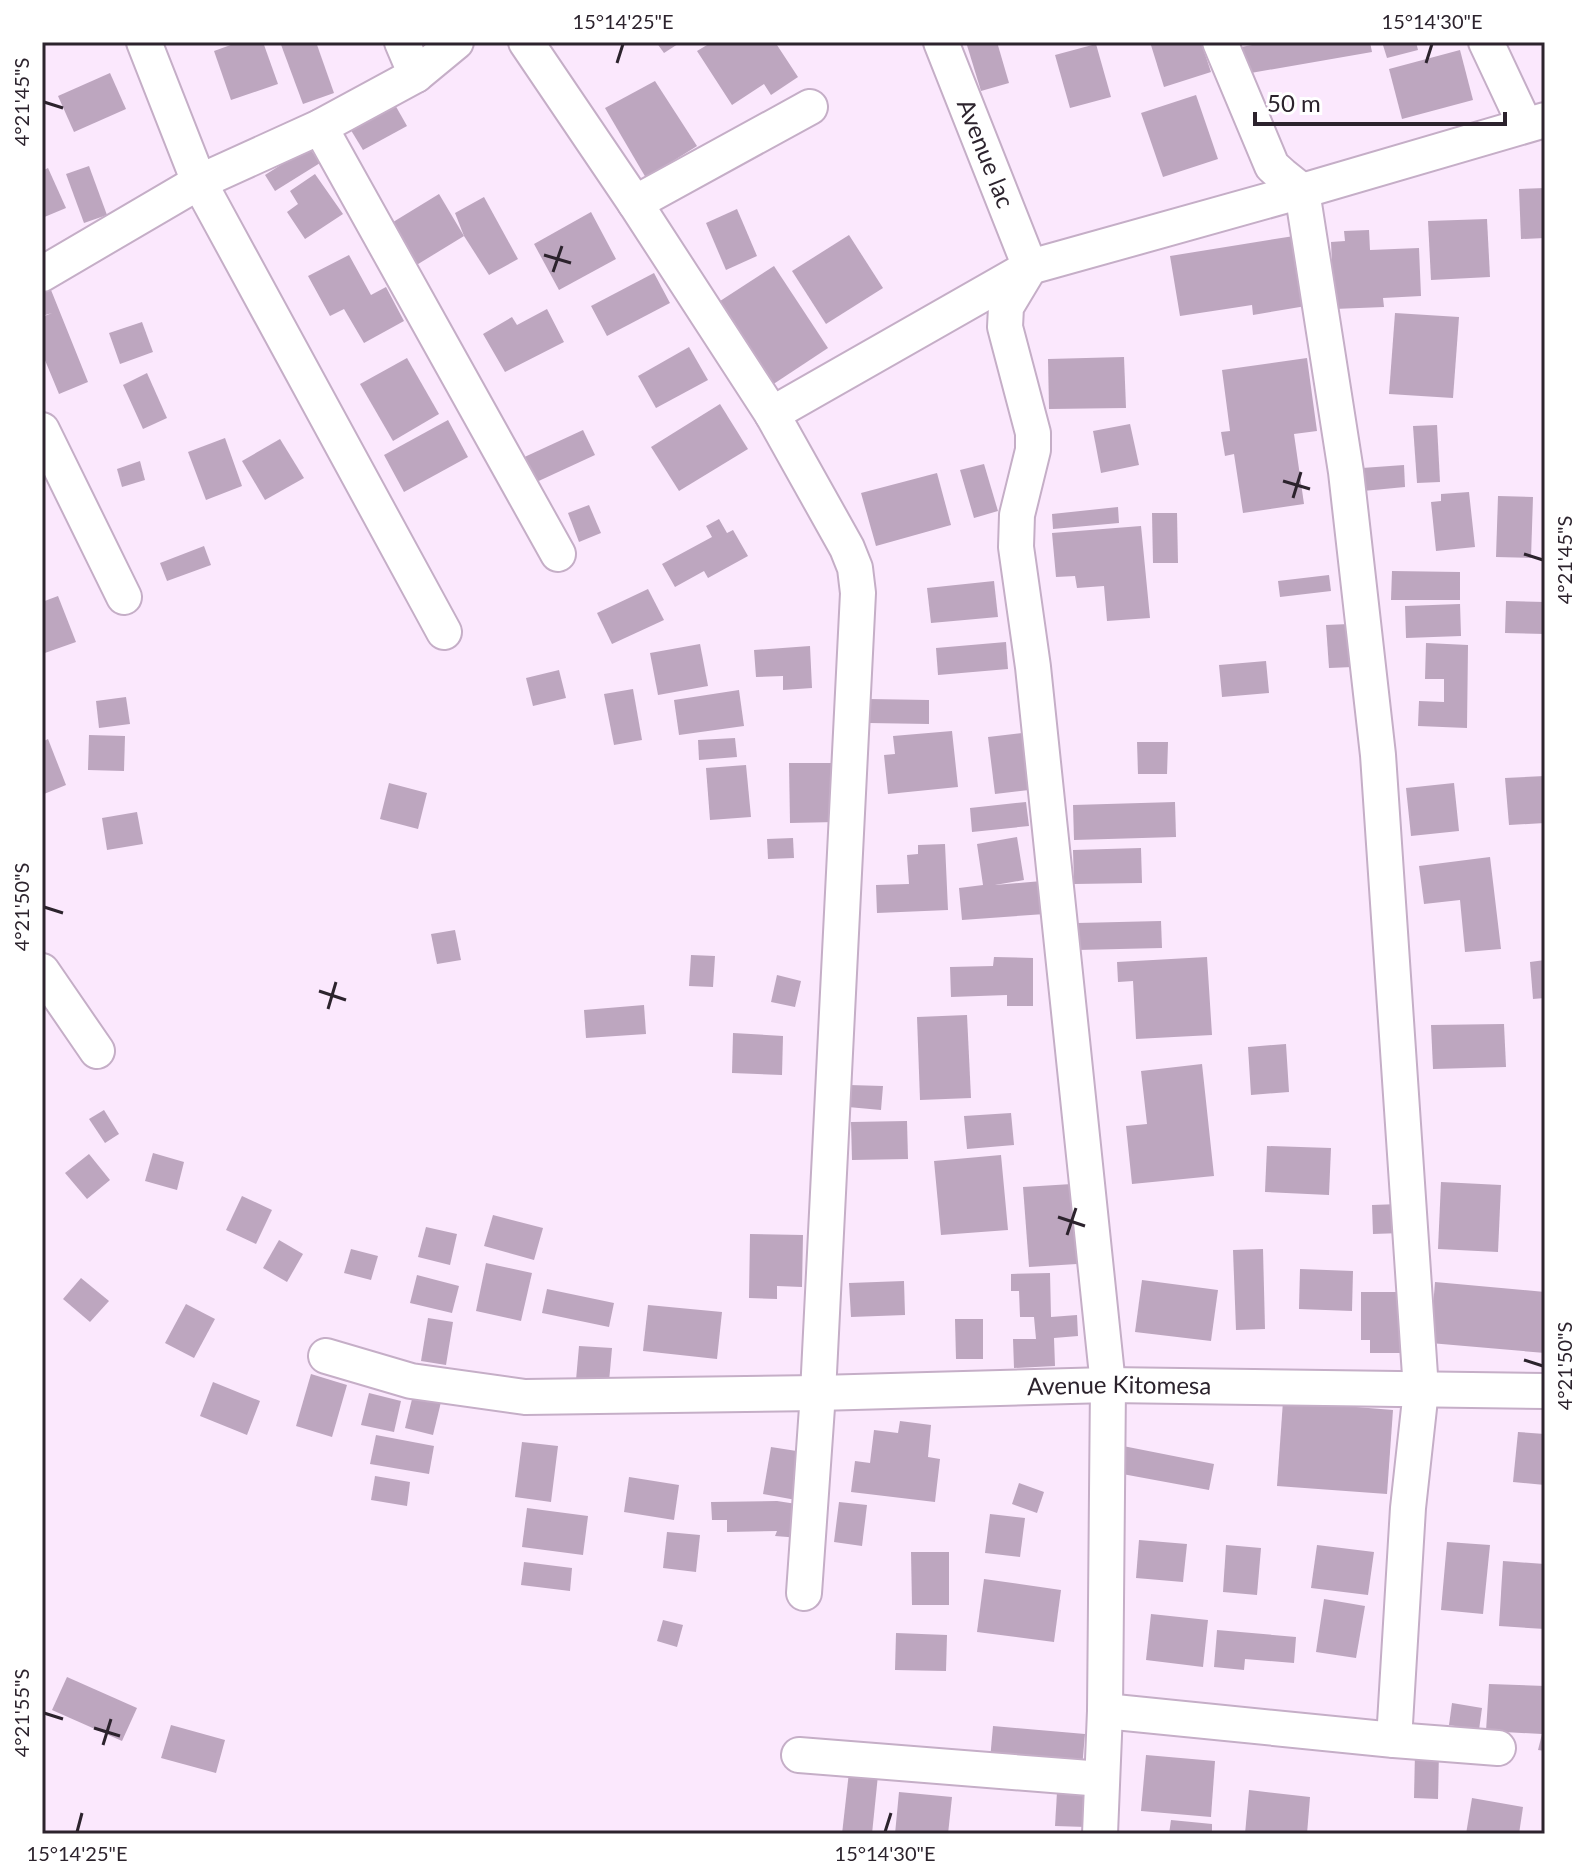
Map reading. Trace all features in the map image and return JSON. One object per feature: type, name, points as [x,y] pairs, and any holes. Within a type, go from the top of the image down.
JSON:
[{"type":"street","points":[[144,42],[199,182],[444,632]]},
{"type":"street","points":[[402,42],[416,75]]},
{"type":"street","points":[[42,274],[199,182],[320,127],[416,75],[456,42]]},
{"type":"street","points":[[526,42],[772,414],[847,548],[855,568],[858,593],[818,1393],[804,1593]]},
{"type":"street","name":"Avenue lac","points":[[941,42],[1030,267]]},
{"type":"street","points":[[1220,42],[1272,166],[1302,191],[1346,472],[1378,755],[1421,1390],[1408,1508],[1394,1740]]},
{"type":"street","points":[[772,414],[1030,267],[1535,122],[1486,42]]},
{"type":"street","points":[[635,203],[810,107]]},
{"type":"street","points":[[320,127],[558,554]]},
{"type":"street","points":[[1030,267],[1006,307],[1005,327],[1033,433],[1033,450],[1017,515],[1016,547],[1033,667],[1108,1385],[1105,1711],[1100,1834]]},
{"type":"street","points":[[42,430],[124,597]]},
{"type":"street","points":[[42,971],[97,1051]]},
{"type":"street","name":"Avenue Kitomesa","points":[[326,1356],[411,1381],[525,1397],[1108,1385],[1545,1391]]},
{"type":"street","points":[[1105,1711],[1498,1748]]},
{"type":"street","points":[[799,1755],[1102,1779]]},
{"type":"building","points":[[239,42],[263,42],[278,84],[231,100],[214,51]]},
{"type":"building","points":[[280,42],[316,42],[334,93],[303,104]]},
{"type":"building","points":[[656,42],[681,42],[664,53]]},
{"type":"building","points":[[712,42],[775,42],[798,77],[771,95],[764,84],[732,105],[697,51]]},
{"type":"building","points":[[966,42],[997,42],[1009,83],[981,91]]},
{"type":"building","points":[[1150,42],[1201,42],[1211,72],[1164,87]]},
{"type":"building","points":[[1269,42],[1370,42],[1372,52],[1245,74],[1241,47]]},
{"type":"building","points":[[1382,42],[1416,42],[1418,50],[1387,58]]},
{"type":"building","points":[[1096,44],[1111,97],[1070,108],[1055,55]]},
{"type":"building","points":[[1460,50],[1473,100],[1402,119],[1389,69]]},
{"type":"building","points":[[110,73],[126,109],[74,132],[58,96]]},
{"type":"building","points":[[655,81],[697,146],[646,178],[605,108]]},
{"type":"building","points":[[1196,95],[1218,159],[1163,177],[1141,113]]},
{"type":"building","points":[[394,103],[407,126],[363,150],[349,127]]},
{"type":"building","points":[[309,147],[320,163],[275,191],[265,175]]},
{"type":"building","points":[[89,166],[107,215],[84,223],[66,174]]},
{"type":"building","points":[[48,168],[66,208],[42,218],[42,171]]},
{"type":"building","points":[[315,174],[343,214],[305,239],[287,212],[298,204],[290,191]]},
{"type":"building","points":[[1545,188],[1545,238],[1521,239],[1519,189]]},
{"type":"building","points":[[439,194],[464,236],[410,269],[385,227]]},
{"type":"building","points":[[484,197],[518,259],[489,275],[464,236],[455,213]]},
{"type":"building","points":[[737,209],[757,256],[726,270],[706,223]]},
{"type":"building","points":[[591,212],[616,259],[559,290],[534,244]]},
{"type":"building","points":[[1487,219],[1490,277],[1431,280],[1428,221]]},
{"type":"building","points":[[1369,230],[1370,250],[1419,248],[1421,296],[1383,298],[1384,307],[1334,309],[1331,242],[1345,241],[1344,231]]},
{"type":"building","points":[[849,235],[883,288],[826,324],[792,271]]},
{"type":"building","points":[[1294,236],[1306,306],[1253,315],[1252,305],[1180,316],[1170,256]]},
{"type":"building","points":[[349,255],[371,295],[386,287],[404,321],[364,343],[344,309],[330,316],[308,276]]},
{"type":"building","points":[[774,266],[828,348],[772,385],[717,303]]},
{"type":"building","points":[[654,273],[670,303],[607,336],[591,306]]},
{"type":"building","points":[[51,290],[88,382],[59,394],[42,353],[42,317],[52,313],[42,316],[42,293]]},
{"type":"building","points":[[547,309],[564,342],[505,372],[483,334],[512,317],[517,325]]},
{"type":"building","points":[[1395,313],[1459,317],[1453,398],[1389,394]]},
{"type":"building","points":[[142,322],[153,352],[120,364],[109,333]]},
{"type":"building","points":[[689,347],[708,380],[656,408],[638,376]]},
{"type":"building","points":[[1124,357],[1126,408],[1049,409],[1048,359]]},
{"type":"building","points":[[407,358],[439,414],[393,441],[360,384]]},
{"type":"building","points":[[1307,358],[1317,431],[1294,434],[1304,504],[1243,513],[1234,454],[1225,456],[1221,432],[1230,431],[1222,370]]},
{"type":"building","points":[[147,373],[167,418],[143,429],[123,385]]},
{"type":"building","points":[[720,404],[748,449],[679,491],[651,447]]},
{"type":"building","points":[[448,420],[468,457],[404,492],[384,455]]},
{"type":"building","points":[[1130,424],[1139,465],[1101,473],[1093,431]]},
{"type":"building","points":[[1437,425],[1440,482],[1417,483],[1413,426]]},
{"type":"building","points":[[583,430],[595,455],[530,485],[518,460]]},
{"type":"building","points":[[225,438],[242,486],[206,500],[188,452]]},
{"type":"building","points":[[280,439],[304,478],[265,500],[242,461]]},
{"type":"building","points":[[140,461],[145,480],[122,487],[117,469]]},
{"type":"building","points":[[984,464],[998,511],[974,518],[960,470]]},
{"type":"building","points":[[1404,465],[1405,487],[1363,491],[1362,468]]},
{"type":"building","points":[[937,473],[951,525],[876,546],[861,493]]},
{"type":"building","points":[[1469,492],[1475,547],[1436,551],[1431,502],[1441,501],[1441,494]]},
{"type":"building","points":[[1498,496],[1533,497],[1531,558],[1496,557]]},
{"type":"building","points":[[589,505],[601,533],[579,542],[568,513]]},
{"type":"building","points":[[1118,507],[1119,523],[1053,529],[1052,514]]},
{"type":"building","points":[[1152,513],[1177,513],[1178,563],[1153,563]]},
{"type":"building","points":[[719,519],[727,533],[733,530],[748,556],[708,578],[704,571],[675,587],[662,564],[712,537],[706,526]]},
{"type":"building","points":[[1141,526],[1150,618],[1107,621],[1104,586],[1077,588],[1075,576],[1056,577],[1052,533]]},
{"type":"building","points":[[204,546],[211,565],[167,581],[160,563]]},
{"type":"building","points":[[1392,571],[1460,572],[1460,600],[1391,600]]},
{"type":"building","points":[[1329,575],[1331,591],[1280,597],[1278,581]]},
{"type":"building","points":[[994,581],[998,617],[931,623],[927,588]]},
{"type":"building","points":[[648,589],[664,620],[612,644],[597,613]]},
{"type":"building","points":[[58,596],[76,642],[42,654],[42,602]]},
{"type":"building","points":[[1506,601],[1545,602],[1545,634],[1505,633]]},
{"type":"building","points":[[1460,604],[1461,636],[1406,638],[1405,606]]},
{"type":"building","points":[[1349,624],[1353,667],[1329,668],[1326,625]]},
{"type":"building","points":[[1006,642],[1008,669],[938,675],[936,648]]},
{"type":"building","points":[[1426,643],[1468,645],[1467,728],[1418,726],[1419,701],[1444,702],[1444,679],[1425,679]]},
{"type":"building","points":[[700,644],[708,686],[658,695],[650,653]]},
{"type":"building","points":[[810,646],[812,688],[783,690],[783,676],[756,677],[754,650]]},
{"type":"building","points":[[1266,661],[1269,693],[1222,697],[1219,665]]},
{"type":"building","points":[[559,670],[566,698],[533,706],[526,678]]},
{"type":"building","points":[[633,689],[642,740],[614,745],[604,694]]},
{"type":"building","points":[[739,690],[744,726],[679,735],[674,700]]},
{"type":"building","points":[[126,697],[130,724],[99,728],[96,701]]},
{"type":"building","points":[[869,699],[929,700],[929,724],[869,723]]},
{"type":"building","points":[[952,731],[958,787],[888,794],[884,755],[895,754],[893,736]]},
{"type":"building","points":[[1022,733],[1029,790],[995,794],[988,737]]},
{"type":"building","points":[[89,735],[125,736],[124,771],[88,770]]},
{"type":"building","points":[[735,738],[737,757],[699,760],[698,740]]},
{"type":"building","points":[[48,739],[66,785],[44,794],[42,742]]},
{"type":"building","points":[[1137,742],[1168,742],[1167,774],[1138,774]]},
{"type":"building","points":[[789,763],[835,763],[836,822],[790,823]]},
{"type":"building","points":[[746,765],[751,817],[710,820],[706,768]]},
{"type":"building","points":[[1545,776],[1545,823],[1509,825],[1505,778]]},
{"type":"building","points":[[389,783],[427,793],[418,829],[380,819]]},
{"type":"building","points":[[1454,783],[1459,831],[1411,836],[1406,788]]},
{"type":"building","points":[[1026,802],[1029,826],[972,832],[970,808]]},
{"type":"building","points":[[1175,802],[1176,837],[1074,840],[1073,805]]},
{"type":"building","points":[[137,812],[143,844],[107,850],[102,818]]},
{"type":"building","points":[[1017,837],[1024,880],[995,885],[1042,881],[1045,914],[962,920],[959,888],[983,885],[977,844]]},
{"type":"building","points":[[793,838],[794,858],[768,859],[767,839]]},
{"type":"building","points":[[945,844],[948,910],[877,913],[876,885],[909,884],[907,855],[918,854],[918,845]]},
{"type":"building","points":[[1141,848],[1142,883],[1074,884],[1073,850]]},
{"type":"building","points":[[1490,857],[1501,949],[1465,952],[1460,900],[1424,904],[1419,866]]},
{"type":"building","points":[[1161,921],[1162,948],[1077,950],[1077,923]]},
{"type":"building","points":[[455,930],[461,960],[437,964],[431,934]]},
{"type":"building","points":[[691,955],[715,956],[713,987],[689,986]]},
{"type":"building","points":[[994,957],[1033,958],[1033,1006],[1007,1006],[1007,995],[951,997],[950,967],[993,966]]},
{"type":"building","points":[[1207,957],[1212,1035],[1136,1039],[1133,981],[1118,982],[1117,962]]},
{"type":"building","points":[[1545,960],[1545,998],[1533,999],[1530,962]]},
{"type":"building","points":[[777,975],[801,981],[795,1007],[771,1002]]},
{"type":"building","points":[[644,1005],[646,1034],[586,1038],[584,1010]]},
{"type":"building","points":[[967,1015],[971,1098],[920,1100],[917,1017]]},
{"type":"building","points":[[1504,1024],[1506,1067],[1433,1069],[1431,1025]]},
{"type":"building","points":[[733,1033],[783,1036],[782,1075],[732,1073]]},
{"type":"building","points":[[1286,1044],[1289,1092],[1251,1095],[1248,1047]]},
{"type":"building","points":[[1202,1064],[1214,1176],[1132,1184],[1126,1126],[1147,1124],[1141,1071]]},
{"type":"building","points":[[849,1085],[883,1086],[881,1110],[848,1107]]},
{"type":"building","points":[[104,1110],[119,1134],[105,1143],[89,1119]]},
{"type":"building","points":[[1011,1113],[1014,1145],[967,1149],[964,1116]]},
{"type":"building","points":[[907,1121],[908,1159],[852,1160],[851,1122]]},
{"type":"building","points":[[1267,1146],[1331,1148],[1329,1195],[1265,1192]]},
{"type":"building","points":[[153,1153],[184,1162],[177,1190],[145,1181]]},
{"type":"building","points":[[89,1154],[110,1180],[87,1199],[65,1173]]},
{"type":"building","points":[[1001,1155],[1008,1230],[941,1235],[934,1161]]},
{"type":"building","points":[[1441,1182],[1501,1185],[1498,1252],[1438,1249]]},
{"type":"building","points":[[1072,1184],[1077,1264],[1029,1267],[1023,1187]]},
{"type":"building","points":[[242,1196],[272,1210],[256,1244],[226,1230]]},
{"type":"building","points":[[1400,1204],[1402,1233],[1373,1234],[1372,1205]]},
{"type":"building","points":[[493,1215],[543,1228],[534,1260],[484,1246]]},
{"type":"building","points":[[426,1227],[457,1234],[450,1265],[418,1257]]},
{"type":"building","points":[[750,1234],[803,1235],[802,1287],[777,1286],[777,1299],[749,1298]]},
{"type":"building","points":[[279,1240],[303,1254],[287,1282],[263,1268]]},
{"type":"building","points":[[351,1249],[378,1256],[371,1280],[344,1273]]},
{"type":"building","points":[[1263,1249],[1265,1329],[1236,1330],[1233,1250]]},
{"type":"building","points":[[486,1263],[532,1273],[521,1321],[476,1311]]},
{"type":"building","points":[[1300,1269],[1353,1271],[1352,1311],[1299,1309]]},
{"type":"building","points":[[1050,1273],[1051,1317],[1077,1315],[1078,1336],[1054,1338],[1055,1366],[1014,1368],[1013,1339],[1036,1339],[1034,1317],[1020,1317],[1019,1291],[1011,1291],[1011,1274]]},
{"type":"building","points":[[417,1275],[459,1286],[452,1313],[410,1303]]},
{"type":"building","points":[[81,1278],[109,1301],[90,1322],[63,1299]]},
{"type":"building","points":[[1142,1280],[1218,1290],[1211,1341],[1135,1332]]},
{"type":"building","points":[[904,1281],[905,1315],[851,1317],[849,1283]]},
{"type":"building","points":[[1435,1282],[1545,1292],[1545,1353],[1430,1343]]},
{"type":"building","points":[[547,1289],[614,1303],[609,1327],[542,1313]]},
{"type":"building","points":[[1361,1292],[1403,1292],[1403,1353],[1370,1353],[1370,1340],[1361,1340]]},
{"type":"building","points":[[186,1304],[215,1319],[194,1358],[165,1343]]},
{"type":"building","points":[[648,1305],[722,1312],[717,1359],[643,1351]]},
{"type":"building","points":[[428,1318],[453,1322],[446,1365],[421,1361]]},
{"type":"building","points":[[955,1319],[983,1319],[983,1359],[956,1359]]},
{"type":"building","points":[[579,1346],[612,1348],[609,1382],[576,1380]]},
{"type":"building","points":[[311,1374],[347,1385],[332,1437],[296,1426]]},
{"type":"building","points":[[213,1382],[260,1401],[247,1435],[200,1416]]},
{"type":"building","points":[[369,1393],[401,1401],[394,1432],[361,1425]]},
{"type":"building","points":[[413,1395],[441,1402],[433,1435],[405,1428]]},
{"type":"building","points":[[1283,1401],[1393,1410],[1387,1494],[1277,1486]]},
{"type":"building","points":[[900,1421],[931,1425],[928,1457],[940,1459],[935,1502],[851,1492],[855,1461],[870,1463],[874,1430],[898,1433]]},
{"type":"building","points":[[1518,1432],[1545,1434],[1545,1485],[1513,1482]]},
{"type":"building","points":[[376,1435],[434,1446],[429,1474],[370,1464]]},
{"type":"building","points":[[522,1442],[558,1446],[551,1502],[515,1497]]},
{"type":"building","points":[[1123,1446],[1214,1464],[1209,1490],[1117,1473]]},
{"type":"building","points":[[771,1447],[803,1452],[796,1500],[763,1494]]},
{"type":"building","points":[[375,1476],[410,1482],[407,1506],[371,1500]]},
{"type":"building","points":[[629,1477],[679,1485],[674,1520],[624,1512]]},
{"type":"building","points":[[1019,1483],[1044,1492],[1037,1513],[1012,1504]]},
{"type":"building","points":[[777,1501],[803,1505],[800,1538],[775,1536],[777,1531],[727,1532],[727,1520],[712,1520],[711,1502]]},
{"type":"building","points":[[839,1502],[867,1505],[862,1546],[834,1542]]},
{"type":"building","points":[[527,1508],[588,1516],[583,1555],[522,1547]]},
{"type":"building","points":[[990,1514],[1025,1518],[1020,1557],[985,1553]]},
{"type":"building","points":[[667,1532],[700,1535],[696,1572],[663,1568]]},
{"type":"building","points":[[1139,1540],[1187,1544],[1183,1582],[1136,1578]]},
{"type":"building","points":[[1447,1542],[1490,1545],[1483,1614],[1441,1610]]},
{"type":"building","points":[[1226,1545],[1261,1548],[1257,1595],[1223,1592]]},
{"type":"building","points":[[1317,1545],[1374,1552],[1368,1595],[1311,1588]]},
{"type":"building","points":[[911,1552],[949,1552],[949,1605],[912,1605]]},
{"type":"building","points":[[1503,1561],[1545,1564],[1545,1629],[1499,1626]]},
{"type":"building","points":[[524,1562],[572,1568],[570,1591],[521,1585]]},
{"type":"building","points":[[984,1579],[1061,1590],[1054,1642],[977,1632]]},
{"type":"building","points":[[1324,1599],[1365,1606],[1356,1658],[1316,1652]]},
{"type":"building","points":[[1151,1614],[1208,1620],[1203,1667],[1146,1660]]},
{"type":"building","points":[[663,1620],[683,1625],[677,1647],[657,1641]]},
{"type":"building","points":[[1217,1630],[1296,1637],[1294,1663],[1245,1659],[1244,1670],[1214,1667]]},
{"type":"building","points":[[896,1633],[947,1635],[946,1671],[895,1670]]},
{"type":"building","points":[[67,1677],[137,1708],[122,1741],[52,1710]]},
{"type":"building","points":[[1489,1684],[1545,1686],[1545,1751],[1538,1750],[1542,1734],[1486,1731]]},
{"type":"building","points":[[1452,1703],[1482,1708],[1479,1730],[1449,1725]]},
{"type":"building","points":[[171,1725],[225,1740],[216,1773],[161,1758]]},
{"type":"building","points":[[993,1726],[1085,1734],[1082,1768],[990,1760]]},
{"type":"building","points":[[1415,1752],[1439,1752],[1438,1799],[1414,1798]]},
{"type":"building","points":[[1146,1755],[1215,1761],[1211,1817],[1141,1811]]},
{"type":"building","points":[[849,1772],[878,1775],[872,1834],[842,1834]]},
{"type":"building","points":[[1249,1790],[1310,1797],[1307,1834],[1245,1834]]},
{"type":"building","points":[[899,1792],[952,1797],[948,1834],[895,1834]]},
{"type":"building","points":[[1057,1792],[1087,1794],[1086,1827],[1055,1826]]},
{"type":"building","points":[[1472,1798],[1523,1807],[1519,1834],[1466,1834]]},
{"type":"building","points":[[1171,1820],[1212,1824],[1212,1834],[1169,1834]]}]
